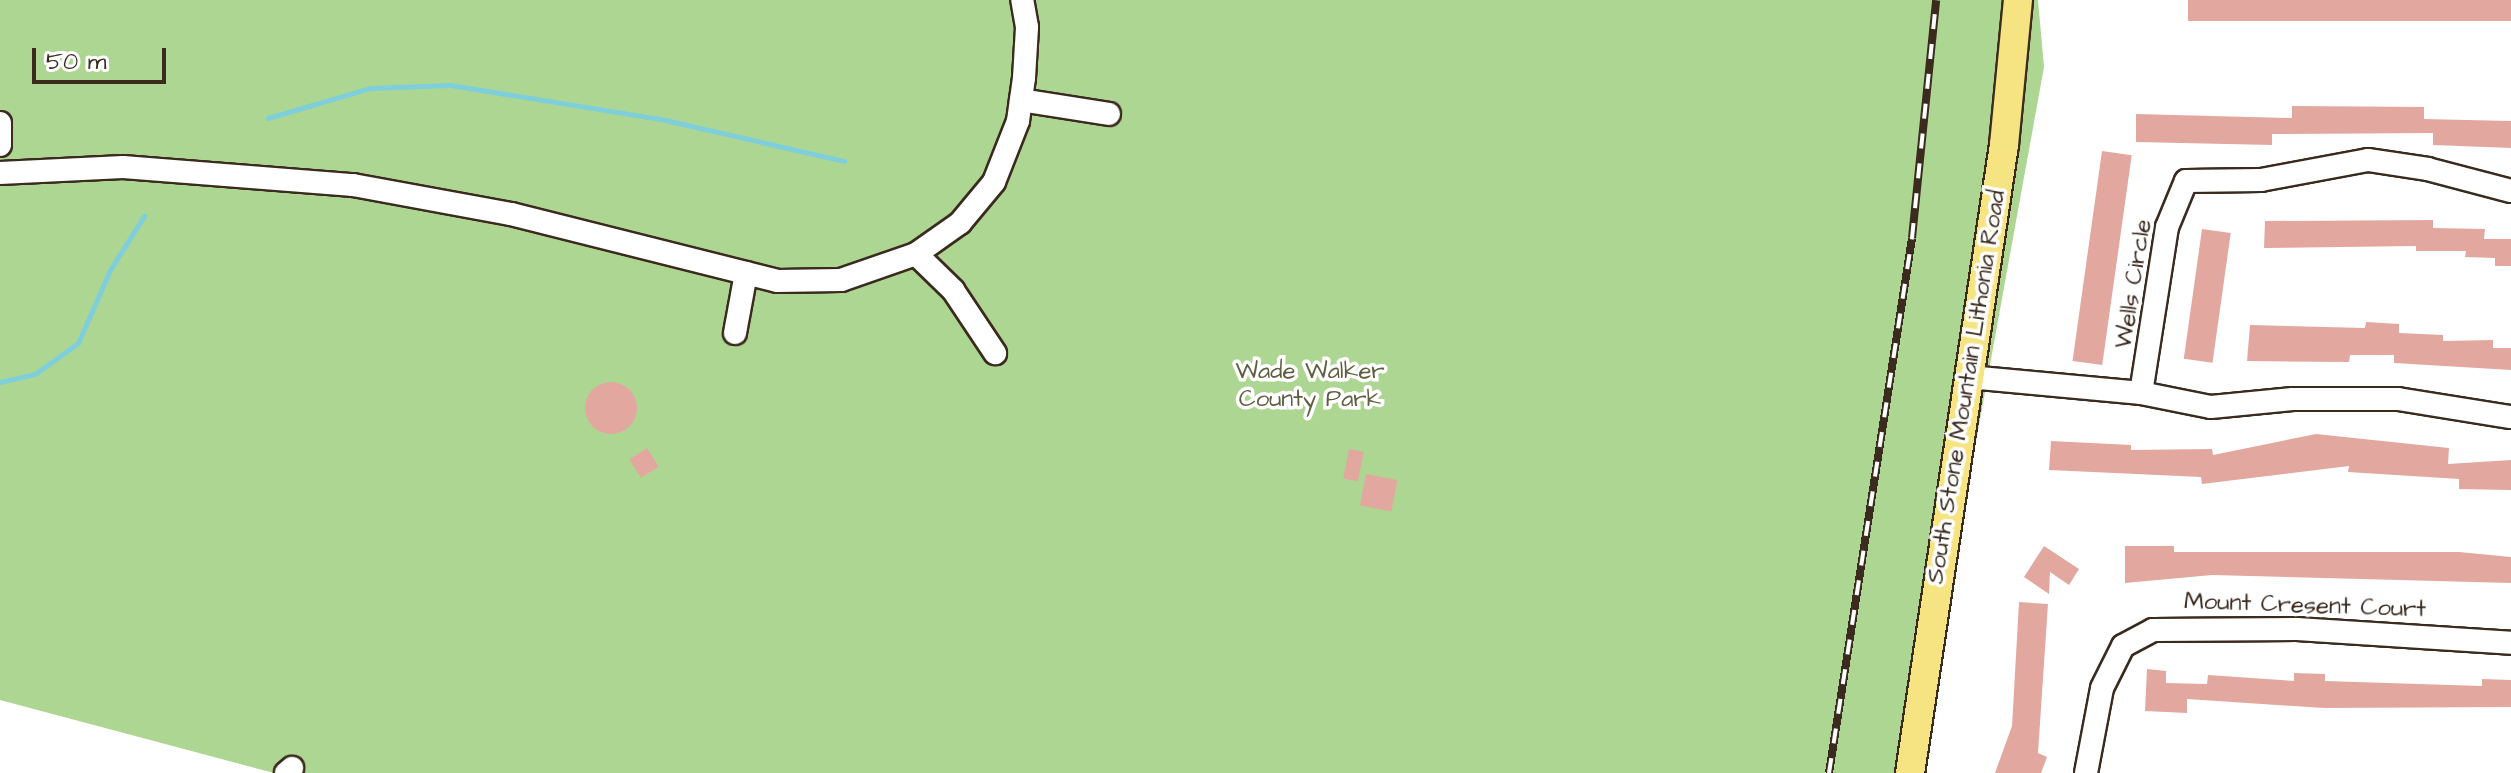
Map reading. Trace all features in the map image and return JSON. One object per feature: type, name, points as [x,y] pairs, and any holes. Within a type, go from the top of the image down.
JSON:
[{"type":"main road","name":"South Stone Mountain Lithonia Road","points":[[1910,773],[2004,145],[2018,0]]},
{"type":"street","points":[[0,173],[168,168],[353,185],[511,214],[777,281],[841,280],[916,254],[960,223],[994,182],[1006,159],[1021,100],[1027,27],[1022,0]]},
{"type":"street","points":[[1021,100],[1109,114]]},
{"type":"street","points":[[0,123],[0,145]]},
{"type":"street","name":"Wells Circle","points":[[2141,393],[2167,227],[2186,181],[2261,180],[2368,160],[2428,169],[2511,191]]},
{"type":"street","points":[[916,254],[953,290],[995,353]]},
{"type":"street","points":[[735,333],[746,273]]},
{"type":"street","points":[[1969,377],[2141,393],[2211,407],[2293,399],[2398,399],[2511,417]]},
{"type":"street","name":"Mount Cresent Court","points":[[2086,773],[2102,688],[2123,646],[2153,630],[2297,629],[2511,643]]},
{"type":"green space","name":"Wade Walker County Park","points":[[0,0],[2038,0],[2044,67],[1916,773],[274,773],[0,700]]},
{"type":"building","points":[[2188,0],[2511,0],[2511,21],[2188,21]]},
{"type":"building","points":[[2292,106],[2424,107],[2424,119],[2511,121],[2511,148],[2433,145],[2433,133],[2272,134],[2272,145],[2136,142],[2136,114],[2292,118]]},
{"type":"building","points":[[2102,151],[2132,155],[2102,365],[2072,361]]},
{"type":"building","points":[[2433,220],[2433,228],[2485,229],[2484,239],[2511,239],[2511,266],[2495,266],[2495,258],[2465,257],[2466,251],[2416,251],[2416,246],[2264,248],[2265,221]]},
{"type":"building","points":[[2202,229],[2231,233],[2212,363],[2184,359]]},
{"type":"building","points":[[2366,322],[2399,324],[2399,333],[2443,335],[2443,341],[2493,340],[2493,348],[2511,348],[2511,370],[2394,363],[2394,355],[2350,355],[2349,362],[2247,361],[2250,325],[2365,328]]},
{"type":"building","points":[[611,382],[630,389],[637,408],[630,427],[611,434],[592,427],[585,408],[592,389]]},
{"type":"building","points":[[2316,434],[2449,448],[2448,464],[2511,460],[2511,490],[2459,489],[2459,479],[2348,472],[2349,466],[2202,484],[2201,477],[2049,470],[2051,441],[2131,445],[2131,450],[2212,449],[2213,455]]},
{"type":"building","points":[[647,448],[659,467],[641,478],[629,459]]},
{"type":"building","points":[[1349,449],[1364,452],[1358,481],[1343,478]]},
{"type":"building","points":[[1366,474],[1397,480],[1391,512],[1360,505]]},
{"type":"building","points":[[2044,546],[2079,569],[2069,585],[2050,572],[2049,594],[2024,577]]},
{"type":"building","points":[[2125,546],[2174,546],[2174,552],[2459,552],[2511,557],[2511,583],[2212,575],[2125,583]]},
{"type":"building","points":[[2019,602],[2048,604],[2038,753],[2047,757],[2041,773],[1995,773],[2012,726]]},
{"type":"building","points":[[2147,669],[2166,671],[2166,683],[2207,684],[2208,675],[2294,681],[2294,673],[2325,674],[2325,681],[2482,686],[2482,679],[2511,680],[2511,707],[2324,708],[2187,699],[2187,713],[2145,711]]},
{"type":"waterway","points":[[268,118],[370,88],[450,85],[665,120],[844,161]]},
{"type":"waterway","points":[[0,382],[35,374],[78,343],[110,270],[144,216]]},
{"type":"railway","points":[[1829,773],[1912,238],[1936,0]]}]
